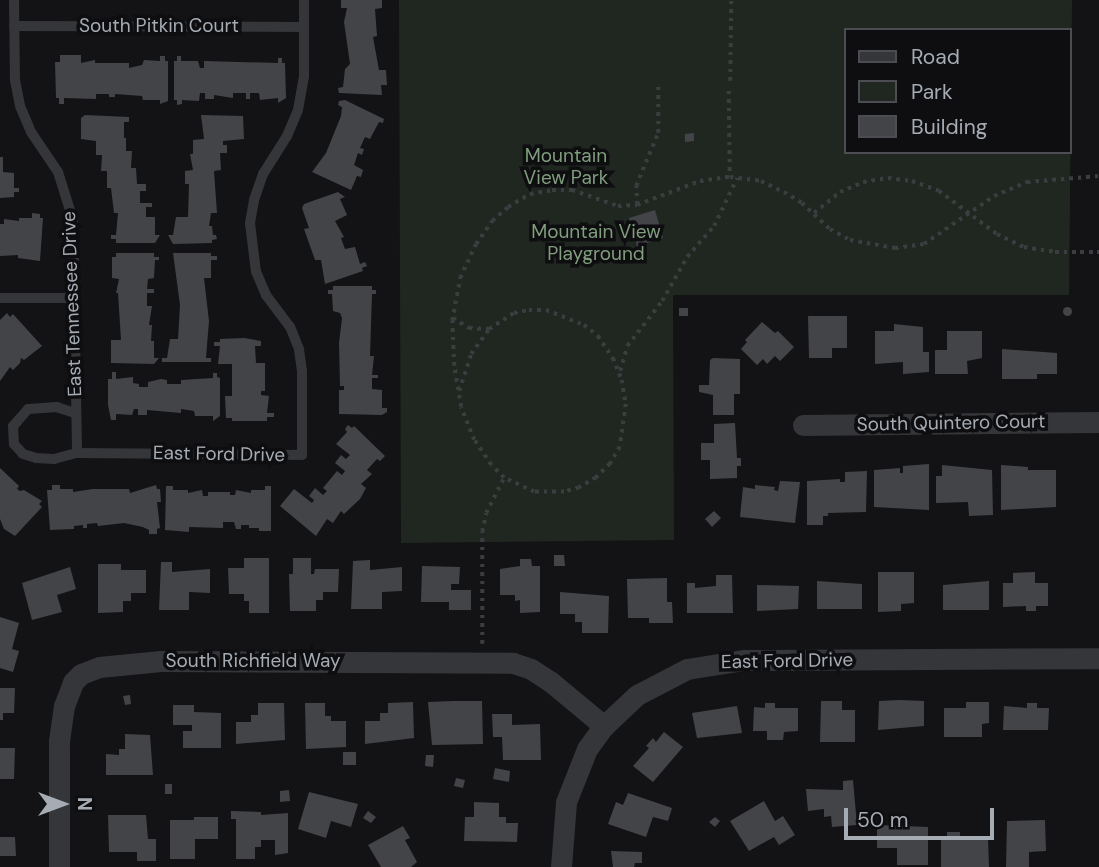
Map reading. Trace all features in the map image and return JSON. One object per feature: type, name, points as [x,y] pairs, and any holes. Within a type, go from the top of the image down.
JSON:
[{"type":"street","name":"South Quintero Court","points":[[803,425],[1099,422]]},
{"type":"street","name":"East Ford Drive","points":[[561,867],[566,802],[574,775],[604,726],[636,695],[661,680],[715,662],[1099,658]]},
{"type":"street","name":"South Richfield Way","points":[[59,867],[59,741],[69,689],[81,674],[116,663],[482,660],[513,663],[531,669],[604,726]]},
{"type":"lane","name":"East Tennessee Drive","points":[[14,0],[15,80],[20,106],[31,132],[58,172],[68,196],[73,220],[77,453]]},
{"type":"lane","name":"East Ford Drive","points":[[77,453],[302,455],[302,371],[299,349],[290,327],[266,295],[256,272],[250,223],[263,174],[287,136],[298,110],[304,77],[304,0]]},
{"type":"lane","name":"South Pitkin Court","points":[[14,26],[304,27]]},
{"type":"lane","points":[[0,298],[75,298]]},
{"type":"lane","points":[[75,413],[57,407],[28,409],[13,426],[14,444],[23,454],[54,459],[77,453]]},
{"type":"path","points":[[730,81],[731,0]]},
{"type":"path","points":[[637,205],[636,186],[658,133],[658,87]]},
{"type":"path","points":[[729,91],[730,177]]},
{"type":"path","points":[[459,395],[464,369],[489,329],[514,313],[529,310],[546,310],[565,315],[598,336],[619,373],[626,404],[625,424],[615,455],[596,478],[579,488],[548,493],[534,492],[505,478],[491,466],[474,440],[459,395],[454,366],[453,318],[460,278],[476,244],[492,221],[530,194],[572,190],[618,206],[637,205],[700,181],[730,177],[761,181],[802,203],[830,229],[850,240],[895,248],[924,244],[994,196],[1027,182],[1099,176]]},
{"type":"path","points":[[619,373],[627,346],[662,301],[687,257],[714,226],[737,178]]},
{"type":"path","points":[[814,213],[840,192],[863,182],[888,178],[912,181],[939,191],[972,212],[997,234],[1024,247],[1055,253],[1099,253]]},
{"type":"path","points":[[453,318],[469,328],[489,329]]},
{"type":"path","points":[[482,660],[482,532],[486,513],[505,478]]},
{"type":"green space","name":"Mountain View Park","points":[[399,0],[1072,0],[1071,98],[1071,28],[844,28],[844,154],[1070,154],[1069,295],[673,295],[674,540],[401,543]]},
{"type":"building","points":[[341,0],[382,0],[382,8],[375,9],[377,36],[373,37],[379,70],[386,70],[387,85],[381,85],[382,95],[339,93],[338,88],[343,87],[345,69],[350,64],[344,22],[347,8],[341,8]]},
{"type":"building","points":[[60,55],[81,55],[81,63],[95,60],[95,63],[129,63],[129,68],[142,65],[144,60],[160,61],[160,56],[165,56],[165,61],[168,61],[168,101],[160,104],[160,100],[143,100],[142,96],[115,94],[115,97],[109,97],[109,94],[96,94],[96,99],[64,98],[64,104],[59,104],[59,98],[56,98],[55,62],[60,62]]},
{"type":"building","points":[[177,56],[181,56],[181,61],[198,61],[200,68],[204,68],[204,61],[278,63],[278,58],[282,58],[282,63],[285,63],[286,98],[278,103],[278,98],[260,100],[259,93],[250,93],[250,99],[246,99],[246,93],[233,93],[233,98],[214,95],[214,99],[205,99],[205,93],[200,93],[199,101],[182,100],[182,104],[177,105],[177,100],[174,100],[174,61],[177,61]]},
{"type":"building","points":[[345,100],[384,119],[383,123],[379,122],[370,139],[365,137],[360,148],[364,149],[362,155],[358,153],[354,165],[363,170],[351,190],[312,172],[326,153],[341,116],[342,107],[338,105],[339,101]]},
{"type":"building","points":[[85,115],[129,117],[129,122],[124,122],[126,151],[132,151],[131,168],[136,168],[137,184],[146,184],[146,191],[140,191],[140,203],[152,203],[152,207],[146,207],[146,217],[155,217],[155,235],[160,235],[155,243],[116,243],[116,239],[111,239],[111,235],[116,235],[118,213],[114,213],[111,188],[107,188],[107,171],[101,171],[102,155],[96,155],[96,141],[81,139],[81,118]]},
{"type":"building","points":[[201,115],[243,116],[244,139],[223,141],[223,145],[227,145],[227,153],[220,153],[221,170],[214,171],[217,213],[211,213],[209,226],[212,226],[213,235],[216,235],[217,239],[212,240],[212,243],[173,244],[168,235],[173,235],[176,217],[188,217],[189,184],[185,184],[185,171],[193,170],[190,154],[193,154],[193,140],[204,139]]},
{"type":"building","points":[[694,133],[694,141],[685,142],[685,134]]},
{"type":"building","points":[[0,157],[3,157],[3,172],[14,173],[14,188],[19,188],[19,192],[14,192],[14,197],[0,198]]},
{"type":"building","points":[[338,192],[345,197],[340,199],[347,215],[335,221],[344,237],[341,238],[345,249],[355,247],[360,264],[365,262],[367,266],[362,268],[363,271],[325,284],[321,260],[315,260],[304,229],[309,228],[302,208],[304,204]]},
{"type":"building","points":[[655,210],[663,238],[637,246],[629,218]]},
{"type":"building","points":[[32,213],[40,214],[40,218],[43,218],[40,261],[18,258],[18,255],[0,256],[0,224],[4,224],[4,219],[19,221],[19,218],[32,218]]},
{"type":"building","points":[[116,253],[154,253],[154,257],[159,257],[159,260],[155,260],[154,278],[148,279],[147,289],[154,289],[154,293],[147,293],[147,306],[152,306],[149,325],[152,325],[154,358],[159,358],[154,364],[111,363],[111,340],[121,340],[116,293],[119,279],[112,278],[112,257],[116,257]]},
{"type":"building","points":[[173,253],[211,253],[211,256],[217,256],[217,260],[211,260],[211,278],[204,278],[209,321],[206,358],[211,358],[211,362],[162,362],[162,358],[167,358],[170,339],[178,339],[180,305]]},
{"type":"building","points":[[333,286],[372,286],[372,290],[376,290],[376,294],[372,294],[370,356],[374,356],[372,375],[378,375],[378,378],[372,378],[372,389],[382,390],[382,408],[387,408],[387,412],[382,415],[339,414],[339,390],[344,390],[344,386],[340,386],[339,343],[342,318],[340,313],[333,311],[332,294],[328,294],[328,290],[333,290]]},
{"type":"building","points":[[1067,307],[1071,311],[1067,315],[1063,311]]},
{"type":"building","points":[[679,308],[688,308],[688,316],[679,316]]},
{"type":"building","points":[[7,313],[10,317],[13,314],[42,346],[24,360],[21,358],[13,370],[10,367],[0,381],[0,320]]},
{"type":"building","points":[[808,316],[847,316],[847,348],[832,348],[832,358],[809,358]]},
{"type":"building","points":[[762,322],[775,333],[778,331],[794,347],[780,361],[775,356],[767,364],[763,359],[757,365],[741,349],[747,342],[745,340]]},
{"type":"building","points":[[894,324],[923,327],[923,352],[929,352],[929,372],[903,374],[903,362],[875,364],[875,331],[894,331]]},
{"type":"building","points":[[947,331],[982,331],[982,358],[967,361],[968,374],[935,374],[935,350],[947,350]]},
{"type":"building","points":[[244,338],[261,341],[261,346],[255,346],[256,363],[265,363],[265,391],[261,391],[261,395],[269,396],[267,413],[274,413],[274,417],[267,417],[267,421],[232,421],[232,418],[226,418],[225,396],[232,396],[232,364],[218,364],[220,346],[214,346],[214,342],[220,342],[220,339]]},
{"type":"building","points":[[1002,349],[1057,353],[1057,374],[1037,374],[1037,379],[1002,379]]},
{"type":"building","points":[[740,359],[740,394],[734,394],[734,415],[713,415],[713,395],[699,392],[699,385],[709,385],[710,360]]},
{"type":"building","points":[[112,372],[116,372],[116,379],[133,377],[133,383],[139,384],[139,387],[148,387],[148,382],[161,379],[167,380],[167,384],[181,384],[181,380],[213,378],[213,373],[217,373],[220,378],[220,416],[213,421],[213,416],[195,416],[194,411],[181,409],[181,413],[147,410],[147,415],[138,415],[138,409],[134,409],[132,415],[116,414],[116,420],[111,420],[108,379],[112,379]]},
{"type":"building","points":[[735,423],[737,458],[741,458],[741,466],[737,466],[737,478],[710,479],[710,460],[701,460],[701,443],[714,443],[714,424]]},
{"type":"building","points":[[348,425],[352,428],[354,426],[385,456],[380,461],[377,459],[367,470],[372,474],[361,484],[366,488],[360,499],[344,514],[341,511],[333,523],[327,519],[316,536],[280,506],[294,489],[312,503],[314,500],[309,496],[315,488],[323,495],[327,491],[323,488],[337,471],[342,475],[345,471],[335,463],[341,455],[346,459],[350,455],[336,444],[347,432],[345,429]]},
{"type":"building","points":[[929,464],[929,510],[874,507],[874,470],[900,468],[900,473],[903,473],[903,466]]},
{"type":"building","points":[[942,465],[992,470],[993,515],[969,516],[968,502],[936,503],[936,476],[942,476]]},
{"type":"building","points":[[1001,465],[1028,467],[1028,470],[1056,470],[1056,507],[1001,510]]},
{"type":"building","points":[[0,468],[19,486],[17,489],[24,490],[42,501],[39,504],[42,507],[15,536],[4,529],[0,519]]},
{"type":"building","points":[[867,471],[866,512],[828,513],[828,516],[823,516],[823,525],[807,525],[807,481],[840,479],[840,482],[845,482],[845,472]]},
{"type":"building","points":[[780,481],[800,482],[795,523],[740,517],[743,487],[775,487],[774,490],[778,491]]},
{"type":"building","points":[[52,485],[60,485],[60,489],[73,489],[73,492],[129,489],[130,493],[156,485],[157,489],[160,489],[161,502],[157,502],[160,528],[157,529],[157,534],[149,534],[149,530],[143,527],[124,523],[98,526],[97,523],[87,524],[87,528],[83,528],[83,525],[74,526],[74,529],[50,530],[47,490],[52,490]]},
{"type":"building","points":[[166,486],[173,486],[173,490],[188,490],[188,493],[202,490],[203,496],[208,496],[208,492],[230,492],[230,495],[235,495],[236,490],[251,493],[251,490],[265,490],[265,486],[271,486],[271,531],[259,531],[259,528],[249,528],[249,525],[241,525],[241,529],[236,529],[234,522],[223,522],[223,528],[189,527],[189,532],[165,530]]},
{"type":"building","points":[[714,511],[721,518],[712,527],[705,519]]},
{"type":"building","points":[[554,555],[564,555],[565,566],[554,566]]},
{"type":"building","points":[[244,558],[269,558],[269,613],[249,613],[249,601],[244,601],[244,594],[229,594],[228,568],[244,568]]},
{"type":"building","points":[[293,558],[311,558],[311,574],[314,574],[315,569],[339,569],[338,592],[323,592],[323,600],[316,600],[316,611],[290,611],[289,574],[293,574]]},
{"type":"building","points":[[520,559],[531,559],[532,566],[540,566],[540,612],[520,613],[520,600],[515,601],[515,595],[500,595],[500,569],[520,566]]},
{"type":"building","points":[[370,560],[370,570],[402,567],[402,591],[382,592],[382,609],[351,609],[353,561]]},
{"type":"building","points":[[161,562],[172,562],[172,572],[210,569],[210,593],[189,592],[189,610],[159,610]]},
{"type":"building","points":[[98,564],[121,564],[121,570],[146,570],[146,593],[131,593],[131,601],[123,601],[123,612],[98,613]]},
{"type":"building","points":[[422,566],[460,567],[459,584],[451,584],[451,590],[471,590],[471,610],[449,610],[449,602],[421,602]]},
{"type":"building","points":[[70,567],[76,589],[57,595],[62,612],[32,620],[22,583]]},
{"type":"building","points":[[878,572],[914,572],[914,603],[901,604],[901,611],[878,612]]},
{"type":"building","points":[[1035,572],[1035,583],[1048,583],[1048,606],[1036,606],[1036,611],[1026,611],[1026,606],[1003,607],[1003,583],[1013,583],[1013,573]]},
{"type":"building","points":[[716,575],[732,575],[733,613],[687,613],[687,583],[695,583],[695,588],[716,586]]},
{"type":"building","points":[[667,578],[667,602],[672,602],[673,623],[649,623],[649,618],[628,618],[627,579]]},
{"type":"building","points":[[817,581],[862,584],[862,609],[817,609]]},
{"type":"building","points":[[989,581],[989,610],[943,610],[943,585]]},
{"type":"building","points":[[757,585],[799,586],[798,609],[757,611]]},
{"type":"building","points":[[560,592],[609,596],[608,633],[582,633],[582,622],[575,622],[575,614],[560,614]]},
{"type":"building","points":[[0,617],[19,623],[12,649],[19,651],[13,672],[0,668]]},
{"type":"building","points":[[0,688],[15,688],[14,713],[3,713],[3,720],[0,720]]},
{"type":"building","points":[[130,695],[131,704],[125,705],[123,696]]},
{"type":"building","points":[[482,701],[483,744],[432,745],[428,702]]},
{"type":"building","points":[[821,701],[842,701],[842,710],[855,710],[855,742],[820,742]]},
{"type":"building","points":[[879,701],[924,701],[924,726],[878,730]]},
{"type":"building","points":[[413,702],[414,738],[365,744],[365,721],[380,721],[380,713],[388,713],[388,703]]},
{"type":"building","points":[[966,702],[989,702],[989,723],[982,724],[982,737],[944,737],[944,708],[966,708]]},
{"type":"building","points":[[258,703],[284,703],[285,740],[236,744],[236,722],[251,722],[251,715],[258,715]]},
{"type":"building","points":[[305,703],[325,703],[325,716],[331,716],[331,721],[346,721],[346,747],[306,749]]},
{"type":"building","points":[[765,703],[775,703],[775,708],[798,708],[798,731],[784,732],[783,740],[767,740],[767,731],[753,731],[754,707],[765,708]]},
{"type":"building","points":[[1027,703],[1037,703],[1037,708],[1049,708],[1048,730],[1003,730],[1004,706],[1027,708]]},
{"type":"building","points":[[173,705],[194,705],[194,712],[221,713],[221,748],[183,748],[183,731],[192,731],[192,725],[173,725]]},
{"type":"building","points":[[737,706],[742,733],[697,738],[692,713]]},
{"type":"building","points":[[492,714],[512,714],[512,725],[540,724],[541,760],[503,760],[502,737],[493,737]]},
{"type":"building","points":[[664,732],[683,747],[653,782],[633,766],[649,748],[646,746],[653,738],[656,742]]},
{"type":"building","points":[[125,734],[150,735],[153,775],[106,775],[106,754],[119,755],[119,749],[125,749]]},
{"type":"building","points":[[0,748],[15,748],[14,779],[0,779]]},
{"type":"building","points":[[343,752],[356,752],[356,765],[343,765]]},
{"type":"building","points":[[426,755],[434,755],[433,767],[425,766]]},
{"type":"building","points":[[495,768],[510,771],[509,782],[493,779]]},
{"type":"building","points":[[456,778],[465,780],[463,788],[454,786]]},
{"type":"building","points":[[853,780],[857,825],[832,827],[831,816],[824,817],[824,809],[808,811],[806,789],[843,790],[843,781]]},
{"type":"building","points":[[165,784],[172,784],[172,794],[165,794]]},
{"type":"building","points":[[289,790],[290,801],[280,802],[280,791]]},
{"type":"building","points":[[309,792],[358,804],[351,827],[331,821],[326,838],[298,829]]},
{"type":"building","points":[[628,793],[672,808],[668,821],[653,817],[646,837],[608,824],[616,802],[623,805]]},
{"type":"building","points":[[764,801],[775,821],[783,816],[795,835],[779,845],[774,837],[749,851],[730,821]]},
{"type":"building","points":[[474,802],[499,803],[499,817],[506,817],[506,823],[518,823],[517,842],[464,841],[465,817],[474,817]]},
{"type":"building","points":[[231,811],[261,812],[261,815],[288,813],[288,853],[275,855],[275,840],[261,840],[261,847],[255,847],[255,859],[236,859],[236,819],[231,819]]},
{"type":"building","points":[[368,811],[376,817],[371,823],[363,818]]},
{"type":"building","points":[[108,815],[146,815],[148,839],[156,839],[156,861],[137,861],[137,852],[109,852]]},
{"type":"building","points":[[194,817],[218,817],[218,839],[195,839],[195,859],[170,859],[170,820],[194,820]]},
{"type":"building","points":[[715,817],[720,821],[715,827],[709,822]]},
{"type":"building","points":[[1045,820],[1046,851],[1029,852],[1029,867],[1006,867],[1007,821]]},
{"type":"building","points":[[877,825],[928,827],[928,865],[897,865],[897,848],[877,848]]},
{"type":"building","points":[[403,826],[410,838],[405,840],[417,862],[411,867],[381,867],[368,845]]},
{"type":"building","points":[[947,832],[960,832],[960,838],[988,838],[989,867],[941,867],[941,838],[947,838]]},
{"type":"building","points":[[0,837],[15,837],[16,856],[0,856]]},
{"type":"building","points":[[611,851],[642,852],[642,863],[635,863],[634,867],[613,867]]},
{"type":"park label","name":"Mountain View Playground","points":[[596,243]]}]
